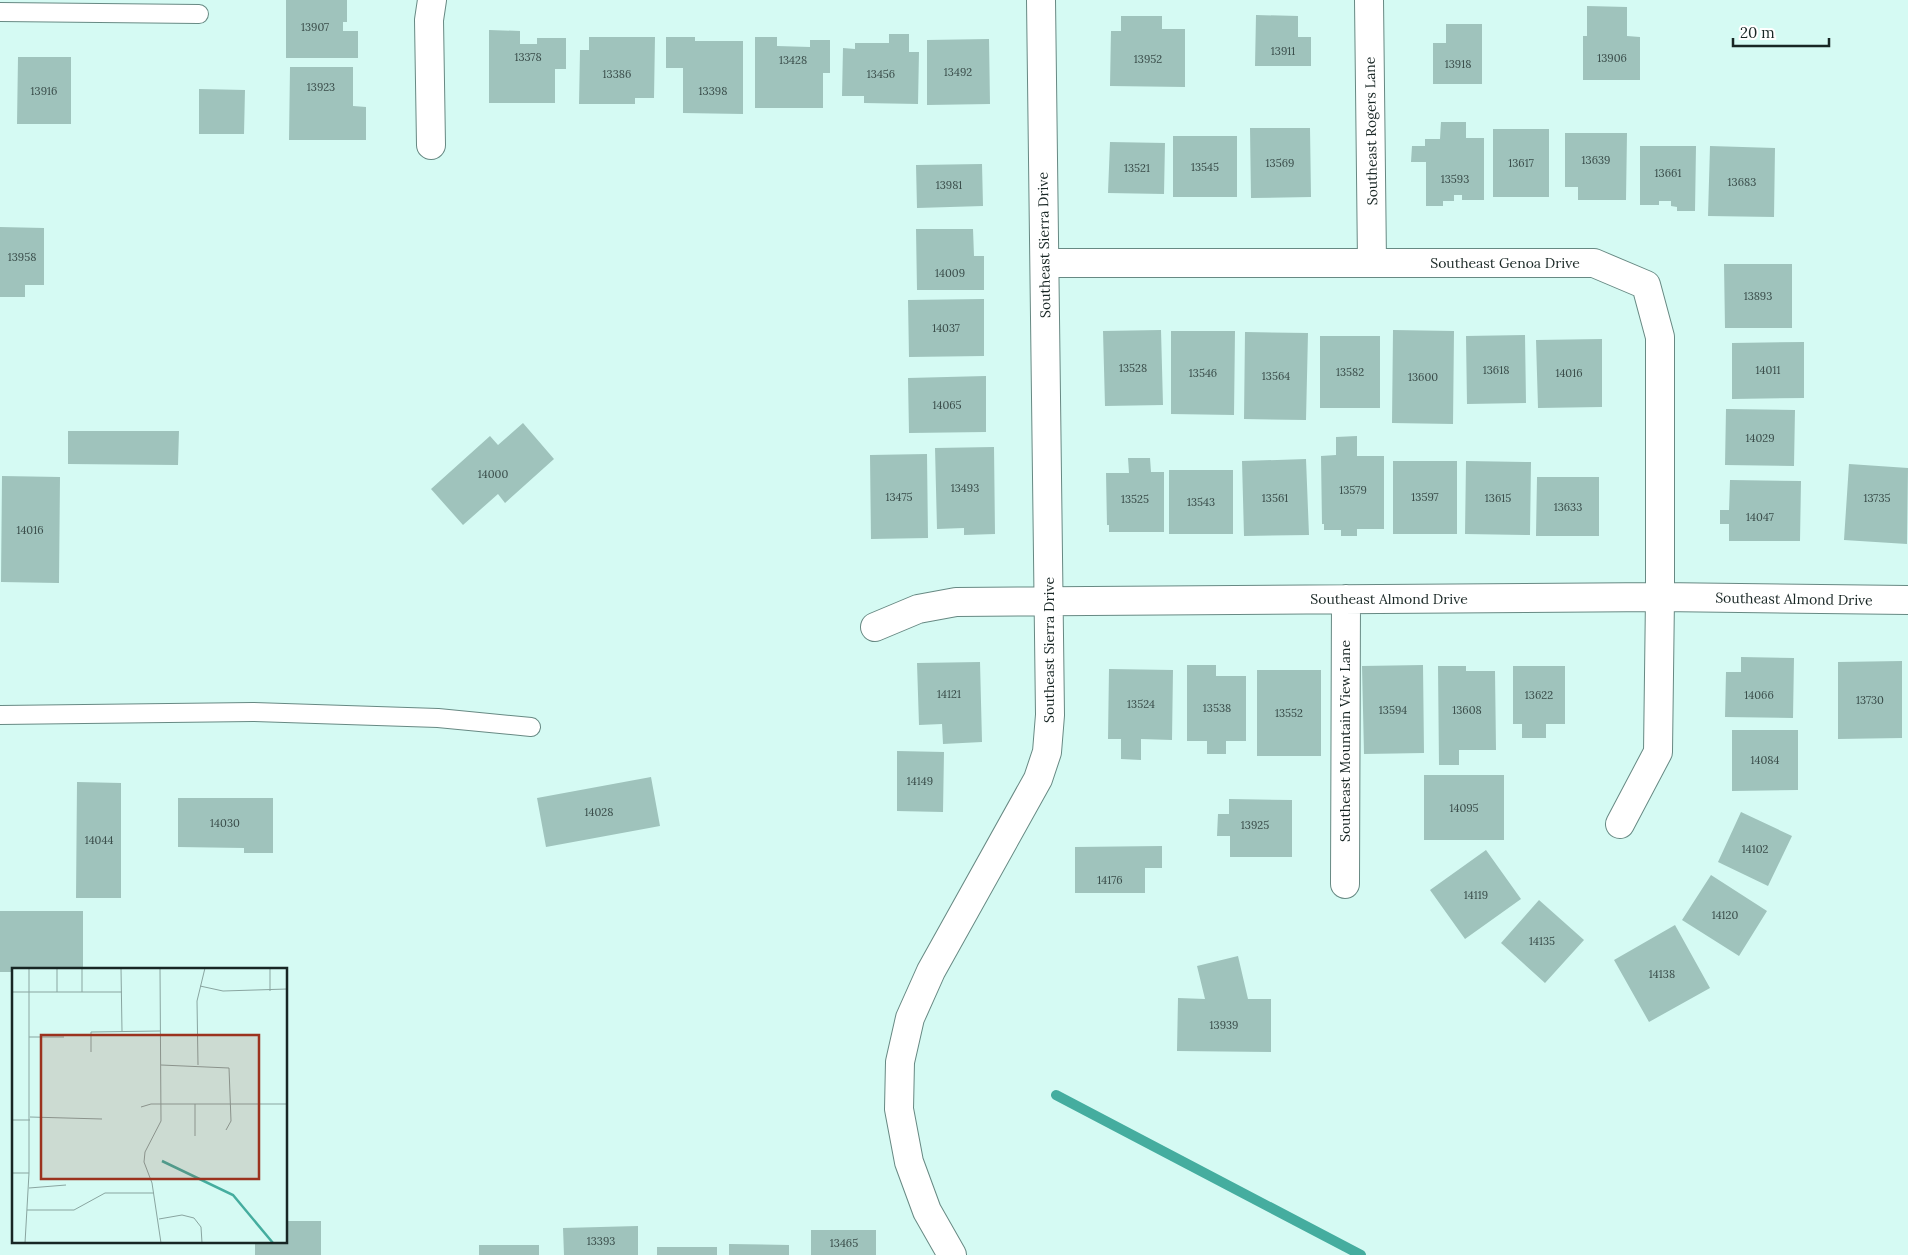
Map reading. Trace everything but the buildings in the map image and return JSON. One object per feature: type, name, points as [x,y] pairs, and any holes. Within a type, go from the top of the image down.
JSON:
[{"type":"street","points":[[431,145],[430,20],[432,0]]},
{"type":"street","name":"Southeast Sierra Drive","points":[[952,1255],[927,1211],[909,1162],[899,1109],[900,1062],[910,1018],[931,970],[1038,779],[1047,752],[1050,715],[1041,0]]},
{"type":"street","name":"Southeast Rogers Lane","points":[[1369,0],[1372,262]]},
{"type":"street","name":"Southeast Genoa Drive","points":[[1045,263],[1594,263],[1646,285],[1660,337],[1660,597]]},
{"type":"street","points":[[1620,824],[1658,752],[1660,597]]},
{"type":"street","name":"Southeast Almond Drive","points":[[875,627],[918,609],[956,602],[1660,597],[1908,600]]},
{"type":"street","name":"Southeast Mountain View Lane","points":[[1345,884],[1346,599]]},
{"type":"lane","points":[[0,12],[199,14]]},
{"type":"lane","points":[[0,715],[253,712],[438,718],[531,728]]},
{"type":"waterway","points":[[1056,1095],[1361,1255]]}]
